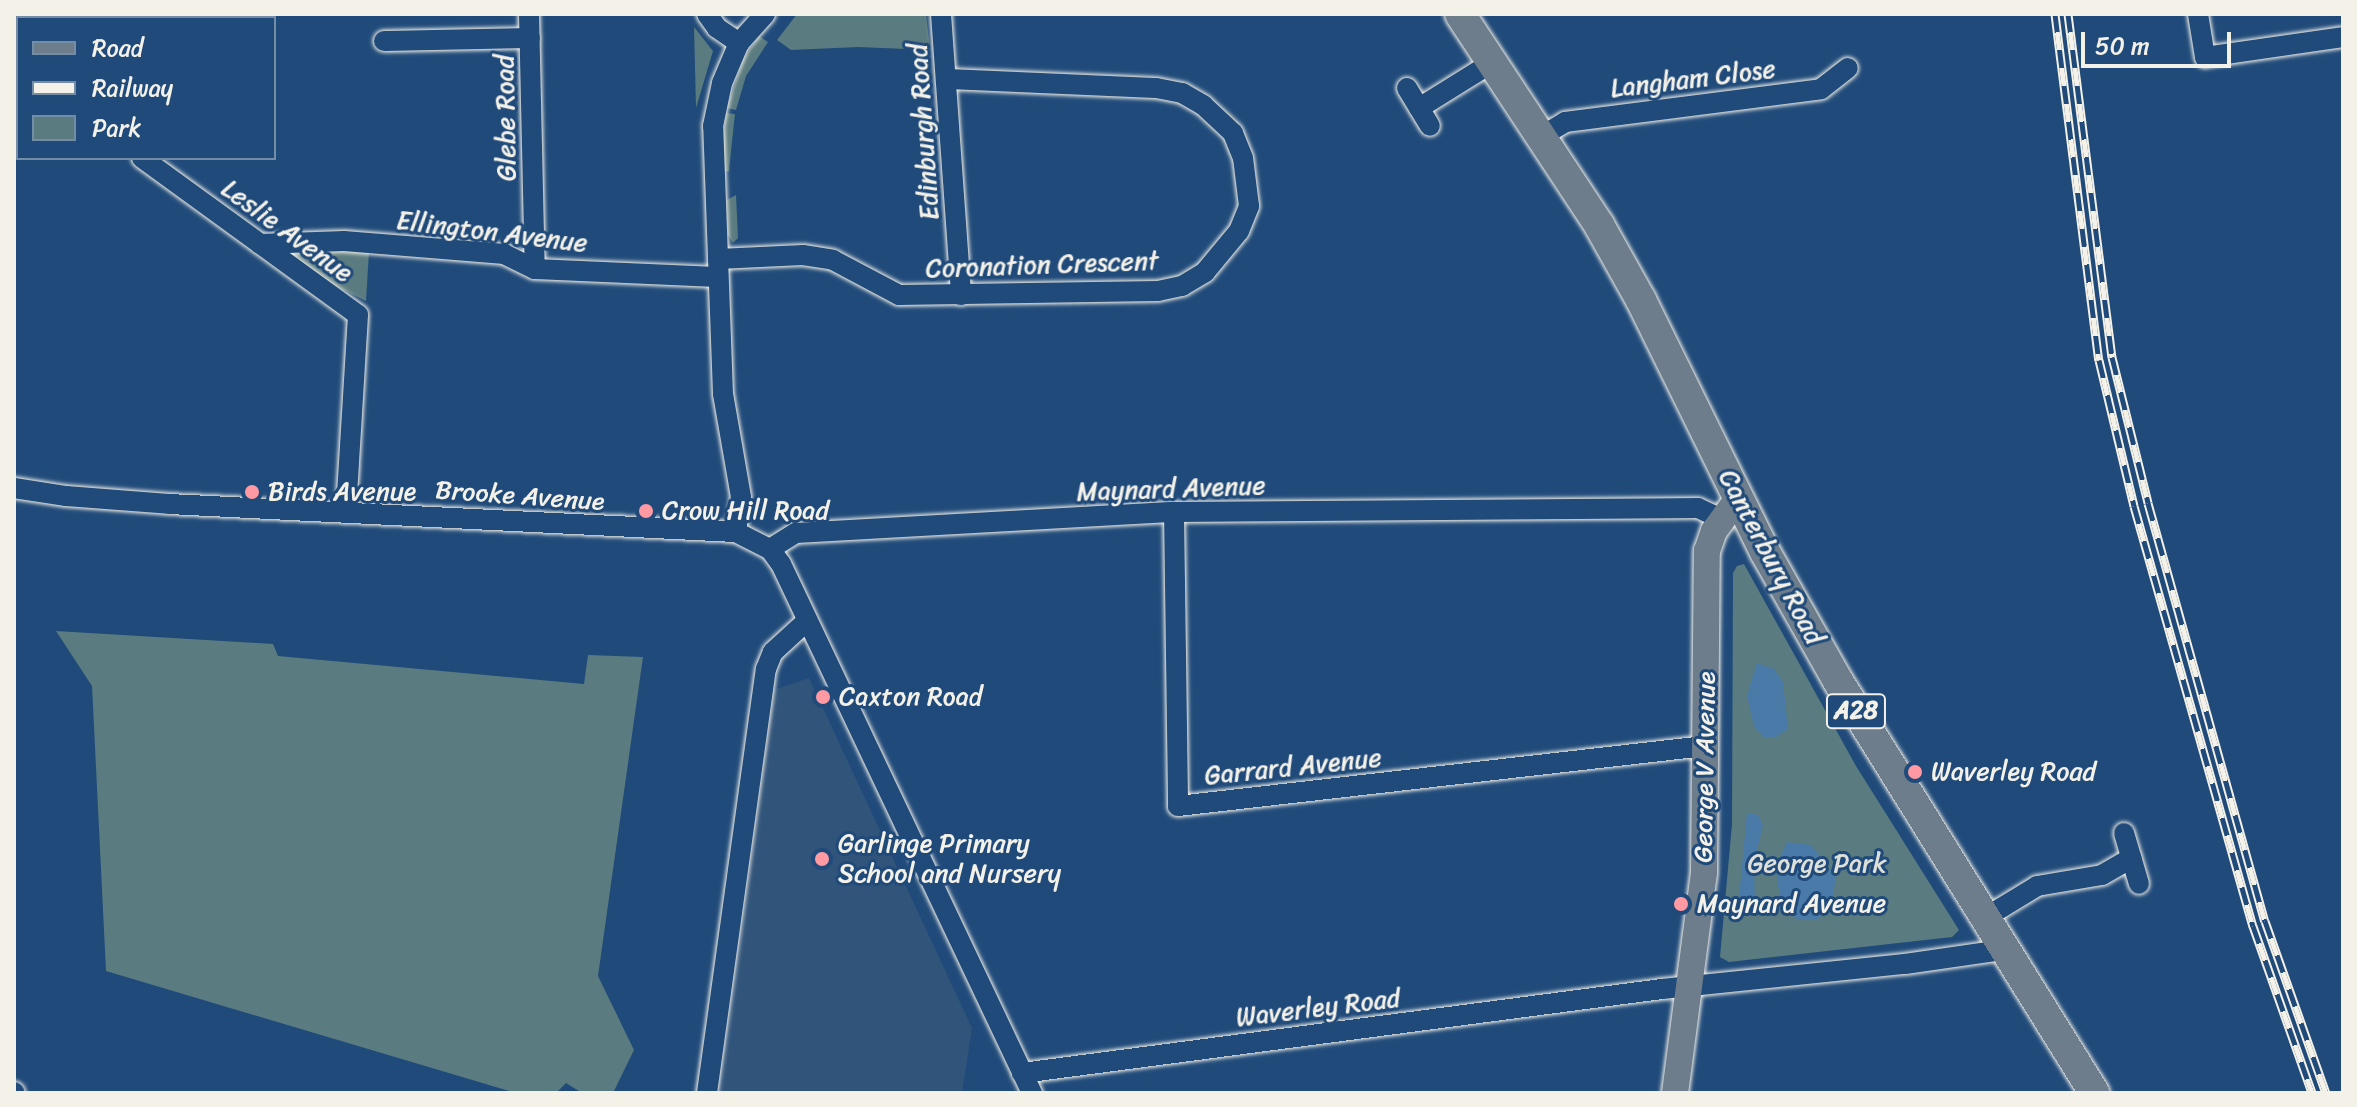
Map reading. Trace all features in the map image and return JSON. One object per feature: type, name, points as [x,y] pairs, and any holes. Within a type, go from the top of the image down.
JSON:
[{"type":"highway","name":"Canterbury Road","points":[[1460,14],[1599,225],[1641,300],[1730,508],[2002,950],[2094,1093]]},
{"type":"main road","name":"George V Avenue","points":[[1675,1093],[1704,873],[1707,551],[1730,508]]},
{"type":"street","name":"Glebe Road","points":[[529,14],[535,269]]},
{"type":"street","points":[[707,14],[717,28],[739,43]]},
{"type":"street","points":[[765,14],[739,43],[722,83],[713,126],[723,394],[741,497],[736,532],[770,549],[781,564],[1032,1093]]},
{"type":"street","name":"Edinburgh Road","points":[[941,14],[961,295]]},
{"type":"street","points":[[2198,14],[2205,57],[2343,37]]},
{"type":"street","points":[[384,41],[530,38]]},
{"type":"street","points":[[1419,108],[1493,62]]},
{"type":"street","name":"Langham Close","points":[[1542,136],[1565,122],[1821,89],[1848,68]]},
{"type":"street","name":"Coronation Crescent","points":[[717,268],[803,255],[833,260],[899,295],[1158,291],[1182,286],[1205,272],[1232,242],[1249,206],[1249,184],[1233,133],[1203,105],[1182,93],[1156,88],[947,79]]},
{"type":"street","points":[[1407,88],[1430,126]]},
{"type":"street","points":[[14,129],[16,108]]},
{"type":"street","name":"Leslie Avenue","points":[[145,160],[358,315],[346,511]]},
{"type":"street","name":"Ellington Avenue","points":[[260,244],[344,241],[504,254],[535,269],[717,268]]},
{"type":"street","name":"Brooke Avenue","points":[[14,488],[169,504],[736,532]]},
{"type":"street","name":"Maynard Avenue","points":[[770,549],[796,533],[1174,512],[1730,508]]},
{"type":"street","name":"Garrard Avenue","points":[[1174,512],[1178,806],[1705,746]]},
{"type":"street","points":[[707,1093],[766,669],[773,652],[807,621]]},
{"type":"street","points":[[2124,833],[2139,884]]},
{"type":"street","points":[[1983,919],[2037,886],[2102,875],[2132,858]]},
{"type":"street","name":"Waverley Road","points":[[1022,1073],[2002,950]]},
{"type":"shaded area","points":[[1757,663],[1774,669],[1783,682],[1788,729],[1776,737],[1763,737],[1754,726],[1747,696]]},
{"type":"shaded area","name":"Garlinge Primary School and Nursery","points":[[809,678],[972,1028],[962,1093],[721,1093],[774,690]]},
{"type":"shaded area","points":[[1747,813],[1758,815],[1763,825],[1754,863],[1755,904],[1739,898]]},
{"type":"shaded area","points":[[1787,842],[1811,845],[1836,877],[1831,905],[1817,920],[1797,919],[1783,907],[1777,881],[1778,862]]},
{"type":"green space","points":[[797,14],[926,14],[930,50],[858,47],[791,50],[777,40]]},
{"type":"green space","points":[[694,27],[713,51],[696,108]]},
{"type":"green space","points":[[759,36],[768,42],[746,76],[736,110],[727,108],[743,59]]},
{"type":"green space","points":[[726,113],[735,114],[729,172],[720,171]]},
{"type":"green space","points":[[736,195],[738,238],[733,243],[728,235],[727,200]]},
{"type":"green space","points":[[369,252],[366,301],[322,279],[292,254]]},
{"type":"green space","name":"George Park","points":[[1744,564],[1856,766],[1959,930],[1952,937],[1729,962],[1720,957],[1732,824],[1733,573],[1737,566]]},
{"type":"green space","points":[[56,631],[273,644],[278,656],[584,684],[588,655],[643,657],[598,976],[634,1050],[613,1093],[582,1093],[566,1083],[556,1093],[516,1093],[106,971],[92,686]]},
{"type":"railway","points":[[2055,14],[2099,360],[2134,506],[2253,926],[2312,1093]]},
{"type":"railway","points":[[2068,14],[2112,357],[2148,503],[2265,921],[2326,1093]]},
{"type":"place","name":"Birds Avenue","points":[[252,492]]},
{"type":"place","name":"Crow Hill Road","points":[[646,511]]},
{"type":"place","name":"Caxton Road","points":[[823,697]]},
{"type":"place","name":"Waverley Road","points":[[1915,772]]},
{"type":"place","name":"Garlinge Primary School and Nursery","points":[[822,859]]},
{"type":"place","name":"Maynard Avenue","points":[[1681,904]]}]
